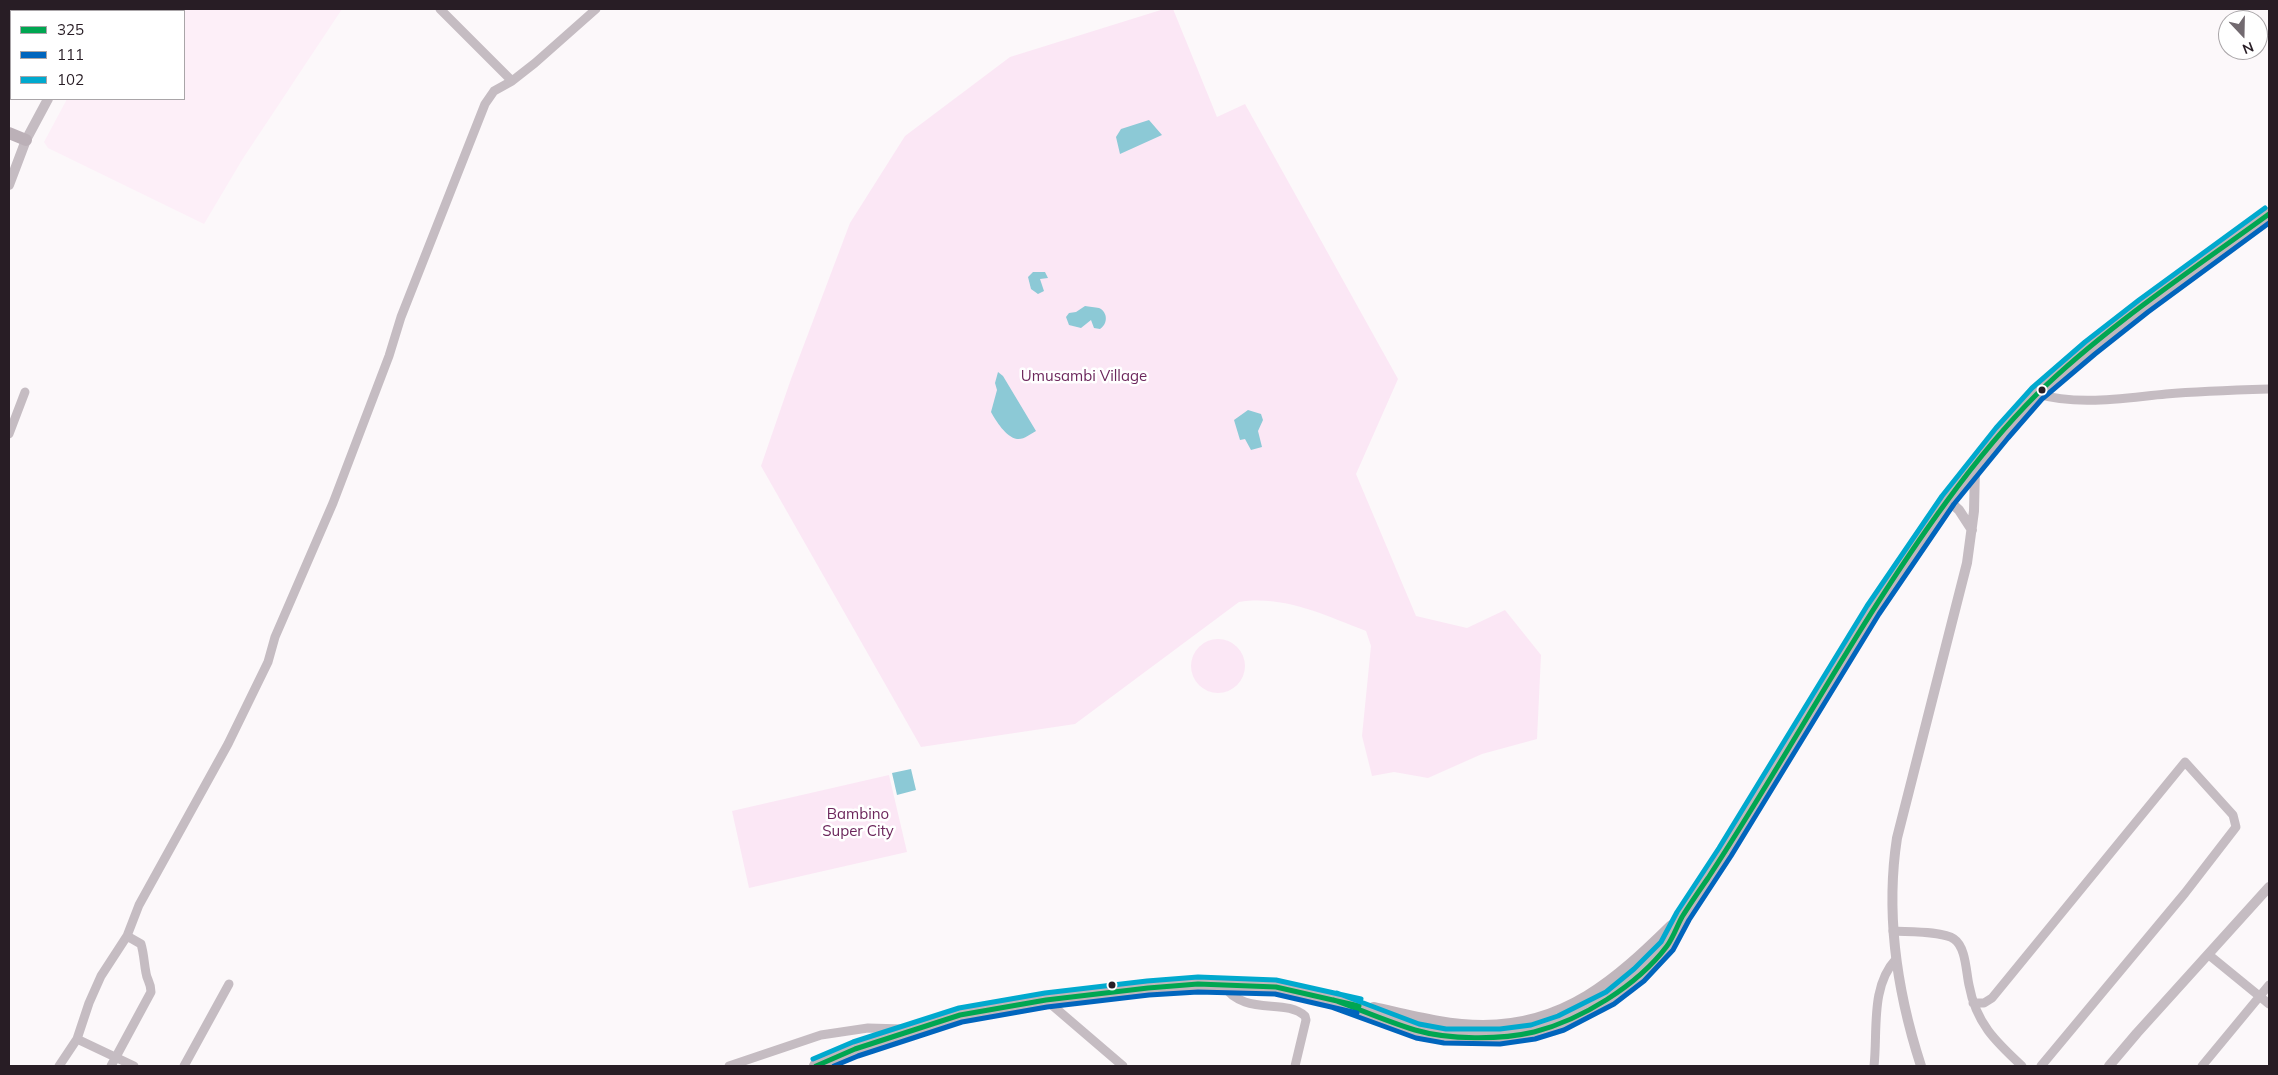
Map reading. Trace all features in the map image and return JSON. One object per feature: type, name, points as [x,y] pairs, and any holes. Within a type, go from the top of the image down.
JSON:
[{"type":"highway","points":[[816,1066],[855,1049],[960,1015],[1046,1000],[1148,988],[1222,984],[1276,987],[1334,1000],[1389,1022],[1417,1031],[1445,1036],[1500,1037],[1533,1032],[1561,1023],[1610,998],[1639,975],[1667,946],[1683,916],[1730,843],[1872,610],[1948,500],[1975,466],[2037,394],[2143,306],[2269,214]]},
{"type":"main road","points":[[9,133],[26,140]]},
{"type":"street","points":[[440,9],[512,81]]},
{"type":"street","points":[[59,1066],[77,1039],[89,1003],[101,976],[127,936],[139,905],[228,744],[268,662],[275,637],[333,503],[389,356],[405,307],[485,104],[494,91],[512,81],[596,9]]},
{"type":"street","points":[[9,185],[26,140],[47,100]]},
{"type":"street","points":[[2037,394],[2054,399],[2078,400],[2213,390],[2269,389]]},
{"type":"street","points":[[9,434],[26,392]]},
{"type":"street","points":[[1921,1066],[1902,1001],[1896,959],[1891,895],[1896,838],[1960,591],[1972,530],[1975,466]]},
{"type":"street","points":[[1948,500],[1959,510],[1972,530]]},
{"type":"street","points":[[1973,1003],[1984,1003],[1992,998],[2185,762],[2233,815],[2236,827],[2185,893],[2041,1066]]},
{"type":"street","points":[[2109,1066],[2269,887]]},
{"type":"street","points":[[1894,931],[1945,935],[1956,940],[1962,949],[1973,1003],[1981,1022],[1995,1040],[2022,1066]]},
{"type":"street","points":[[113,1062],[151,992],[151,984],[146,975],[145,956],[141,944],[127,936]]},
{"type":"street","points":[[2208,955],[2269,1004]]},
{"type":"street","points":[[1874,1066],[1879,991],[1887,969],[1896,959]]},
{"type":"street","points":[[184,1066],[229,984]]},
{"type":"street","points":[[1222,984],[1229,994],[1244,1002],[1293,1010],[1305,1016],[1306,1020],[1295,1066]]},
{"type":"street","points":[[2202,1066],[2269,985]]},
{"type":"street","points":[[1046,1000],[1122,1066]]},
{"type":"street","points":[[729,1066],[822,1035],[868,1028],[912,1029]]},
{"type":"street","points":[[77,1039],[113,1062],[134,1066]]},
{"type":"shaded area","points":[[342,9],[242,160],[204,224],[48,148],[44,142],[66,100],[185,100],[185,10],[123,10]]},
{"type":"green space","name":"Umusambi Village","points":[[1164,9],[1173,9],[1217,117],[1245,104],[1398,379],[1356,474],[1416,616],[1467,628],[1505,610],[1541,655],[1537,739],[1482,754],[1428,778],[1394,772],[1372,776],[1362,736],[1371,646],[1366,631],[1304,608],[1272,601],[1256,601],[1239,602],[1075,724],[921,747],[761,466],[791,379],[850,223],[905,136],[1010,57]]},
{"type":"green space","points":[[1218,639],[1228,641],[1237,647],[1243,656],[1245,666],[1243,676],[1237,685],[1228,691],[1218,693],[1208,691],[1199,685],[1193,676],[1191,666],[1193,656],[1199,647],[1208,641]]},
{"type":"green space","name":"Bambino Super City","points":[[889,775],[907,852],[749,888],[732,811]]},
{"type":"water","points":[[1149,120],[1162,135],[1120,154],[1116,137],[1121,129]]},
{"type":"water","points":[[1033,272],[1045,272],[1048,278],[1040,279],[1044,291],[1038,294],[1031,289],[1028,277]]},
{"type":"water","points":[[1085,306],[1099,308],[1104,312],[1106,321],[1103,327],[1100,329],[1094,328],[1091,320],[1081,328],[1069,325],[1066,317],[1069,313],[1076,312]]},
{"type":"water","points":[[998,372],[1003,376],[1036,431],[1025,438],[1013,438],[1005,432],[991,412],[997,390],[995,383]]},
{"type":"water","points":[[1248,410],[1261,414],[1263,420],[1258,431],[1262,447],[1251,450],[1245,439],[1240,440],[1234,420]]},
{"type":"water","points":[[911,769],[916,790],[897,795],[892,773]]},
{"type":"transit line","name":"102","points":[[1337,993],[1419,1024],[1446,1029],[1500,1029],[1531,1025],[1558,1016],[1606,992],[1634,969],[1661,942],[1677,912],[1719,848],[1867,606],[1942,496],[1996,428],[2032,388],[2085,342],[2265,208]]},
{"type":"transit line","name":"325","points":[[1334,1000],[1415,1030],[1443,1036],[1490,1038],[1534,1032],[1570,1019],[1607,1000],[1640,975],[1655,961],[1669,943],[1682,917],[1738,831],[1884,593],[1947,501],[1990,446],[2037,394],[2092,345],[2150,300],[2269,214]]},
{"type":"transit line","name":"111","points":[[1331,1007],[1416,1038],[1444,1043],[1500,1044],[1535,1039],[1564,1030],[1614,1004],[1644,981],[1673,950],[1689,920],[1731,856],[1879,614],[1954,504],[2008,438],[2042,399],[2095,354],[2148,312],[2269,223]]},
{"type":"transit line","name":"102","points":[[813,1059],[853,1042],[959,1008],[1045,993],[1147,981],[1198,977],[1276,980],[1361,999]]},
{"type":"transit line","name":"325","points":[[816,1066],[855,1049],[960,1015],[1046,1000],[1148,988],[1198,984],[1276,987],[1359,1006]]},
{"type":"transit line","name":"111","points":[[834,1066],[858,1056],[962,1022],[1047,1007],[1149,995],[1198,992],[1275,994],[1357,1013]]}]
